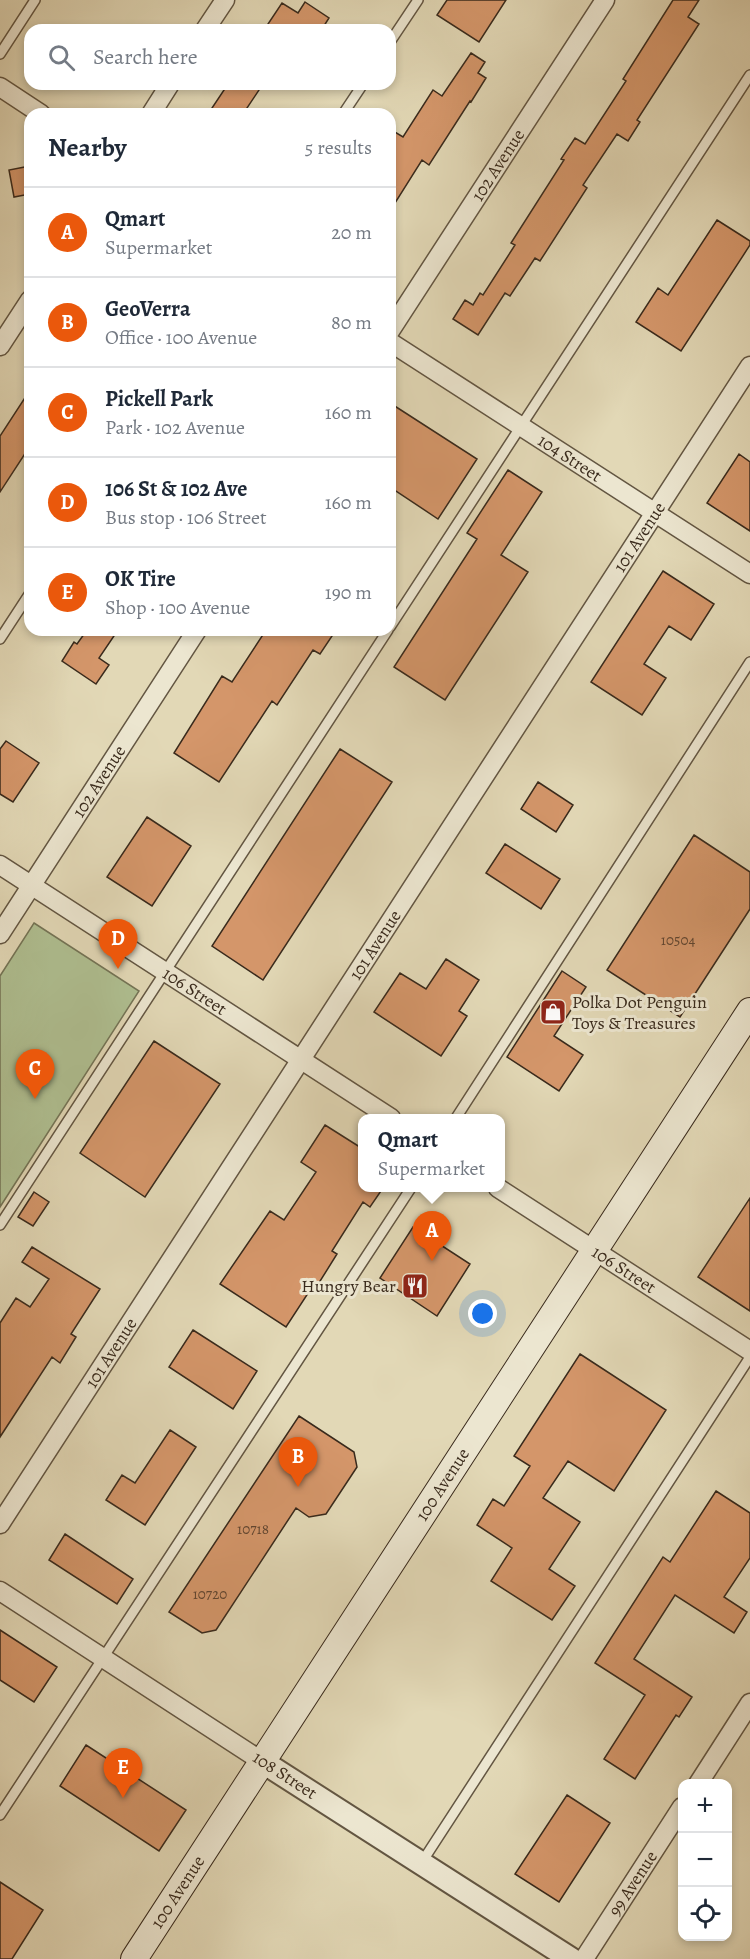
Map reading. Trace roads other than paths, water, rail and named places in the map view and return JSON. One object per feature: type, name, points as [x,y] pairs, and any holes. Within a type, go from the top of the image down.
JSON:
[{"type":"main road","name":"100 Avenue","points":[[134,1959],[750,1011]]},
{"type":"street","points":[[209,24],[225,0]]},
{"type":"street","name":"102 Avenue","points":[[396,322],[605,0]]},
{"type":"street","points":[[0,87],[32,108]]},
{"type":"street","points":[[155,108],[166,90]]},
{"type":"street","points":[[0,346],[24,309]]},
{"type":"street","name":"104 Street","points":[[396,346],[750,574]]},
{"type":"street","name":"101 Avenue","points":[[0,1524],[750,366]]},
{"type":"street","name":"102 Avenue","points":[[0,934],[193,636]]},
{"type":"street","name":"106 Street","points":[[0,865],[383,1114]]},
{"type":"street","name":"106 Street","points":[[504,1192],[750,1352]]},
{"type":"street","name":"108 Street","points":[[0,1591],[571,1959]]},
{"type":"street","points":[[701,1779],[750,1703]]},
{"type":"street","name":"99 Avenue","points":[[584,1959],[678,1813]]},
{"type":"lane","points":[[0,54],[35,0]]},
{"type":"lane","points":[[396,33],[418,0]]},
{"type":"lane","points":[[396,617],[750,75]]},
{"type":"lane","points":[[347,108],[359,90]]},
{"type":"lane","points":[[0,639],[24,602]]},
{"type":"lane","points":[[0,1225],[384,636]]},
{"type":"lane","points":[[459,1114],[750,662]]},
{"type":"lane","points":[[0,1815],[408,1192]]},
{"type":"lane","points":[[422,1862],[750,1357]]},
{"type":"place","name":"106 St & 102 Ave","points":[[118,969]]},
{"type":"place","name":"Polka Dot Penguin Toys & Treasures","points":[[553,1012]]},
{"type":"place","name":"Pickell Park","points":[[35,1099]]},
{"type":"place","name":"Qmart","points":[[432,1261]]},
{"type":"place","name":"Hungry Bear","points":[[415,1286]]},
{"type":"place","name":"GeoVerra","points":[[298,1487]]},
{"type":"place","name":"OK Tire","points":[[123,1798]]}]
